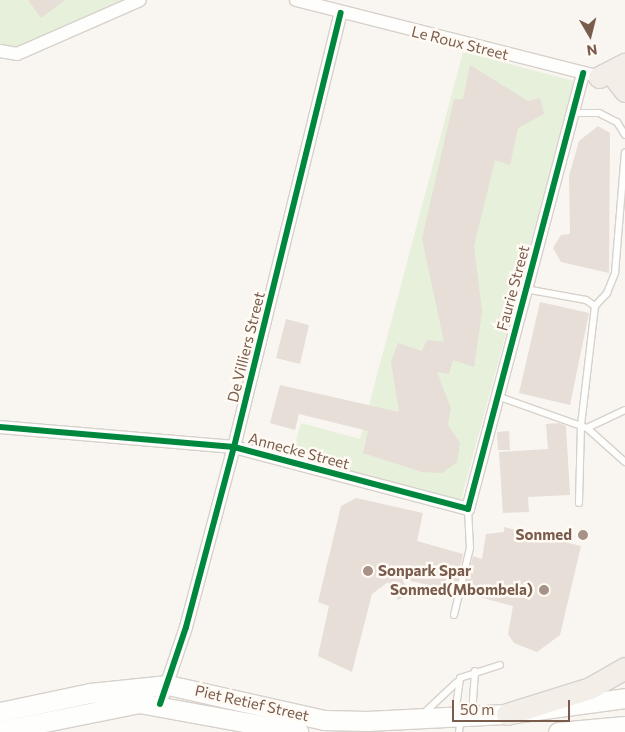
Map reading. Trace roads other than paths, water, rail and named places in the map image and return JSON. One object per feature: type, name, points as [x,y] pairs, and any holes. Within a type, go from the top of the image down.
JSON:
[{"type":"main road","points":[[506,714],[590,688],[625,668]]},
{"type":"street","points":[[0,51],[17,54],[140,0]]},
{"type":"street","name":"Le Roux Street","points":[[296,0],[341,13],[612,78]]},
{"type":"street","name":"De Villiers Street","points":[[160,704],[168,684],[234,447],[341,13]]},
{"type":"street","name":"Faurie Street","points":[[468,509],[525,289],[574,113],[612,78]]},
{"type":"street","name":"Annecke Street","points":[[0,427],[234,447],[468,509]]},
{"type":"street","name":"Piet Retief Street","points":[[0,712],[90,692],[168,684],[324,720],[462,720],[625,698]]},
{"type":"street","name":"Piet Retief Street","points":[[0,731],[102,707],[160,704],[298,732]]},
{"type":"street","points":[[558,732],[625,726]]},
{"type":"lane","points":[[574,113],[599,113],[617,122],[625,135]]},
{"type":"lane","points":[[579,503],[595,306],[607,293],[615,273],[625,152]]},
{"type":"lane","points":[[525,289],[586,300],[595,306]]},
{"type":"lane","points":[[497,396],[584,427],[625,462]]},
{"type":"lane","points":[[584,427],[625,410]]},
{"type":"lane","points":[[454,615],[470,548],[468,509]]},
{"type":"lane","points":[[418,719],[460,678],[475,671],[500,665]]},
{"type":"lane","points":[[462,720],[475,671]]},
{"type":"lane","points":[[460,678],[455,689],[462,720]]},
{"type":"place","name":"Sonmed","points":[[583,535]]},
{"type":"place","name":"Sonpark Spar","points":[[368,571]]},
{"type":"place","name":"Sonmed(Mbombela)","points":[[544,590]]}]
